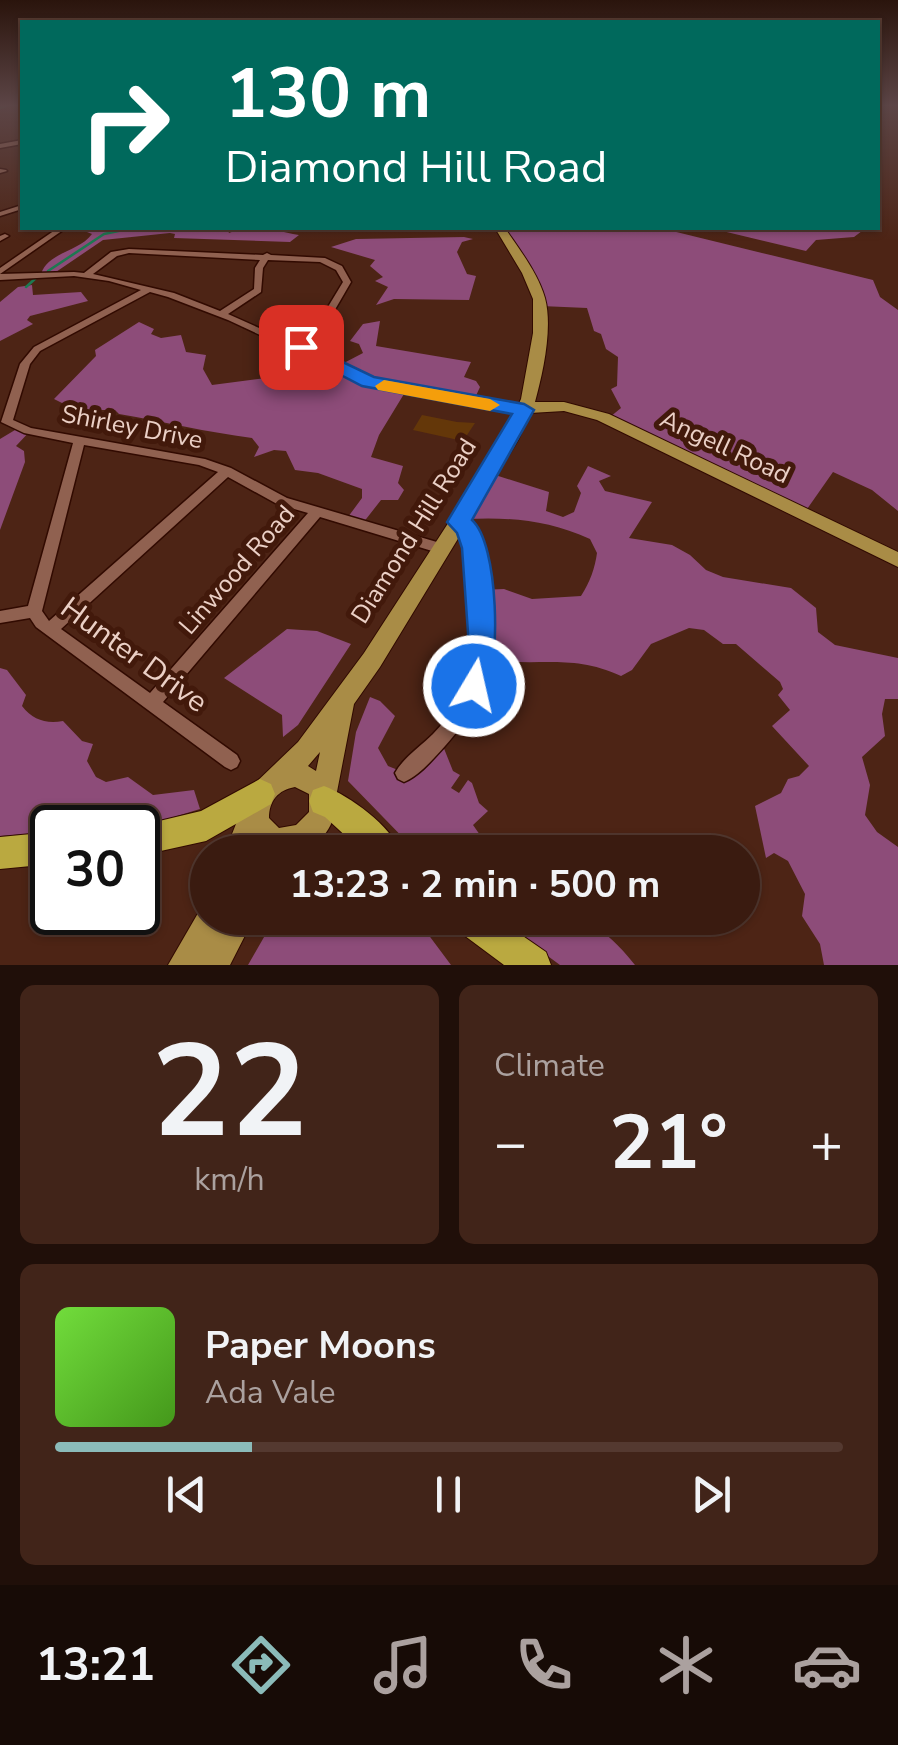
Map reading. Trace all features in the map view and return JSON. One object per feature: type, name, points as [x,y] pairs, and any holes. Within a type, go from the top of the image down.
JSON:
[{"type":"highway","points":[[160,835],[206,826],[262,795]]},
{"type":"highway","points":[[324,799],[367,835]]},
{"type":"highway","points":[[0,853],[30,850]]},
{"type":"highway","points":[[492,935],[533,965]]},
{"type":"main road","name":"Diamond Hill Road","points":[[246,835],[262,795],[307,750],[346,696],[442,550],[524,410],[540,333],[539,299],[528,272],[501,230]]},
{"type":"main road","points":[[532,386],[564,406]]},
{"type":"main road","name":"Angell Road","points":[[524,410],[564,406],[603,417],[898,560]]},
{"type":"main road","name":"Diamond Hill Road","points":[[324,799],[346,696]]},
{"type":"main road","points":[[265,835],[256,825],[262,795],[288,775],[302,775],[316,783],[324,799],[320,818],[305,835]]},
{"type":"main road","points":[[194,964],[205,935]]},
{"type":"main road","points":[[194,964],[222,935]]},
{"type":"street","points":[[0,274],[59,230]]},
{"type":"street","points":[[87,275],[110,256],[129,251],[322,260],[346,277],[344,290],[315,337],[301,347]]},
{"type":"street","points":[[221,314],[255,294],[258,268],[267,255]]},
{"type":"street","points":[[0,274],[87,275],[148,290],[301,347],[369,382],[524,410]]},
{"type":"street","name":"Shirley Drive","points":[[148,290],[44,343],[25,364],[7,422],[16,428],[185,459],[227,471],[271,496],[442,550]]},
{"type":"street","points":[[34,612],[56,516],[80,440]]},
{"type":"street","points":[[50,629],[227,471]]},
{"type":"street","name":"Linwood Road","points":[[152,703],[317,512]]},
{"type":"street","points":[[404,773],[440,742],[457,721],[480,670],[483,647],[474,548],[468,529],[459,522]]},
{"type":"street","name":"Hunter Drive","points":[[0,617],[34,612],[50,629],[231,761]]},
{"type":"shaded area","points":[[273,230],[299,235],[290,242],[174,238],[175,234],[170,233],[103,240],[53,274],[41,274],[50,261],[92,234],[87,232]]},
{"type":"shaded area","points":[[503,230],[668,230],[873,280],[880,297],[898,310],[898,511],[872,490],[833,472],[805,512],[610,417],[621,408],[611,389],[617,386],[618,357],[606,349],[601,334],[594,331],[587,308],[541,306],[533,279]]},
{"type":"shaded area","points":[[718,230],[863,230],[854,237],[816,240],[806,251]]},
{"type":"shaded area","points":[[356,239],[473,239],[462,242],[457,252],[467,274],[476,276],[469,300],[394,299],[376,305],[388,287],[375,281],[383,277],[370,266],[375,260],[331,247]]},
{"type":"shaded area","points":[[32,285],[33,295],[81,292],[88,301],[30,316],[27,320],[33,324],[0,341],[0,302],[18,287]]},
{"type":"shaded area","points":[[380,321],[376,346],[471,362],[464,377],[480,387],[474,400],[407,389],[379,435],[371,457],[403,466],[398,483],[404,490],[398,500],[381,500],[363,523],[348,517],[362,498],[362,489],[318,473],[295,470],[286,451],[274,450],[254,457],[259,447],[252,438],[119,414],[115,410],[67,410],[66,405],[54,399],[96,356],[95,350],[139,322],[154,329],[151,334],[161,338],[181,335],[186,352],[206,355],[203,369],[212,385],[266,378],[289,384],[332,362],[340,365],[363,353],[359,344],[350,341],[363,324]]},
{"type":"shaded area","points":[[20,427],[32,429],[16,446],[24,451],[25,462],[0,530],[0,439]]},
{"type":"shaded area","points":[[588,466],[611,476],[599,481],[605,491],[652,502],[629,538],[672,545],[706,570],[723,577],[791,588],[816,608],[818,632],[835,645],[898,658],[898,699],[885,699],[885,736],[862,757],[870,785],[865,815],[877,832],[898,847],[898,965],[824,965],[820,944],[802,916],[805,894],[788,861],[774,853],[766,858],[755,806],[781,793],[788,779],[799,776],[809,766],[772,726],[790,710],[778,695],[783,689],[780,682],[736,644],[723,644],[704,630],[689,628],[651,644],[632,670],[621,676],[584,665],[482,658],[480,590],[504,589],[532,599],[581,596],[597,553],[590,539],[544,524],[514,519],[466,519],[489,473],[549,492],[546,511],[563,517],[574,512],[581,493],[577,486]]},
{"type":"shaded area","points":[[287,629],[317,631],[351,644],[298,725],[283,737],[282,715],[224,678]]},
{"type":"shaded area","points":[[0,668],[7,670],[26,695],[22,706],[31,715],[45,721],[63,721],[82,741],[93,744],[87,761],[96,777],[106,782],[128,777],[153,795],[194,790],[200,809],[160,821],[160,805],[30,805],[30,834],[0,836]]},
{"type":"shaded area","points":[[370,697],[395,716],[378,748],[388,766],[403,772],[420,772],[425,757],[443,746],[453,771],[460,775],[451,788],[459,793],[468,780],[479,803],[488,811],[473,825],[480,835],[400,835],[348,781],[356,732]]},
{"type":"shaded area","points":[[265,935],[429,935],[451,965],[248,965]]},
{"type":"shaded area","points":[[519,935],[606,935],[635,965],[560,965]]},
{"type":"building","points":[[422,415],[475,423],[463,441],[413,430]]},
{"type":"waterway","points":[[48,271],[104,234],[123,230]]},
{"type":"waterway","points":[[26,287],[36,278]]},
{"type":"slow traffic","points":[[384,386],[490,405]]},
{"type":"route","points":[[301,347],[369,382],[524,410],[459,522],[468,529],[474,548],[483,647],[474,686]]}]
